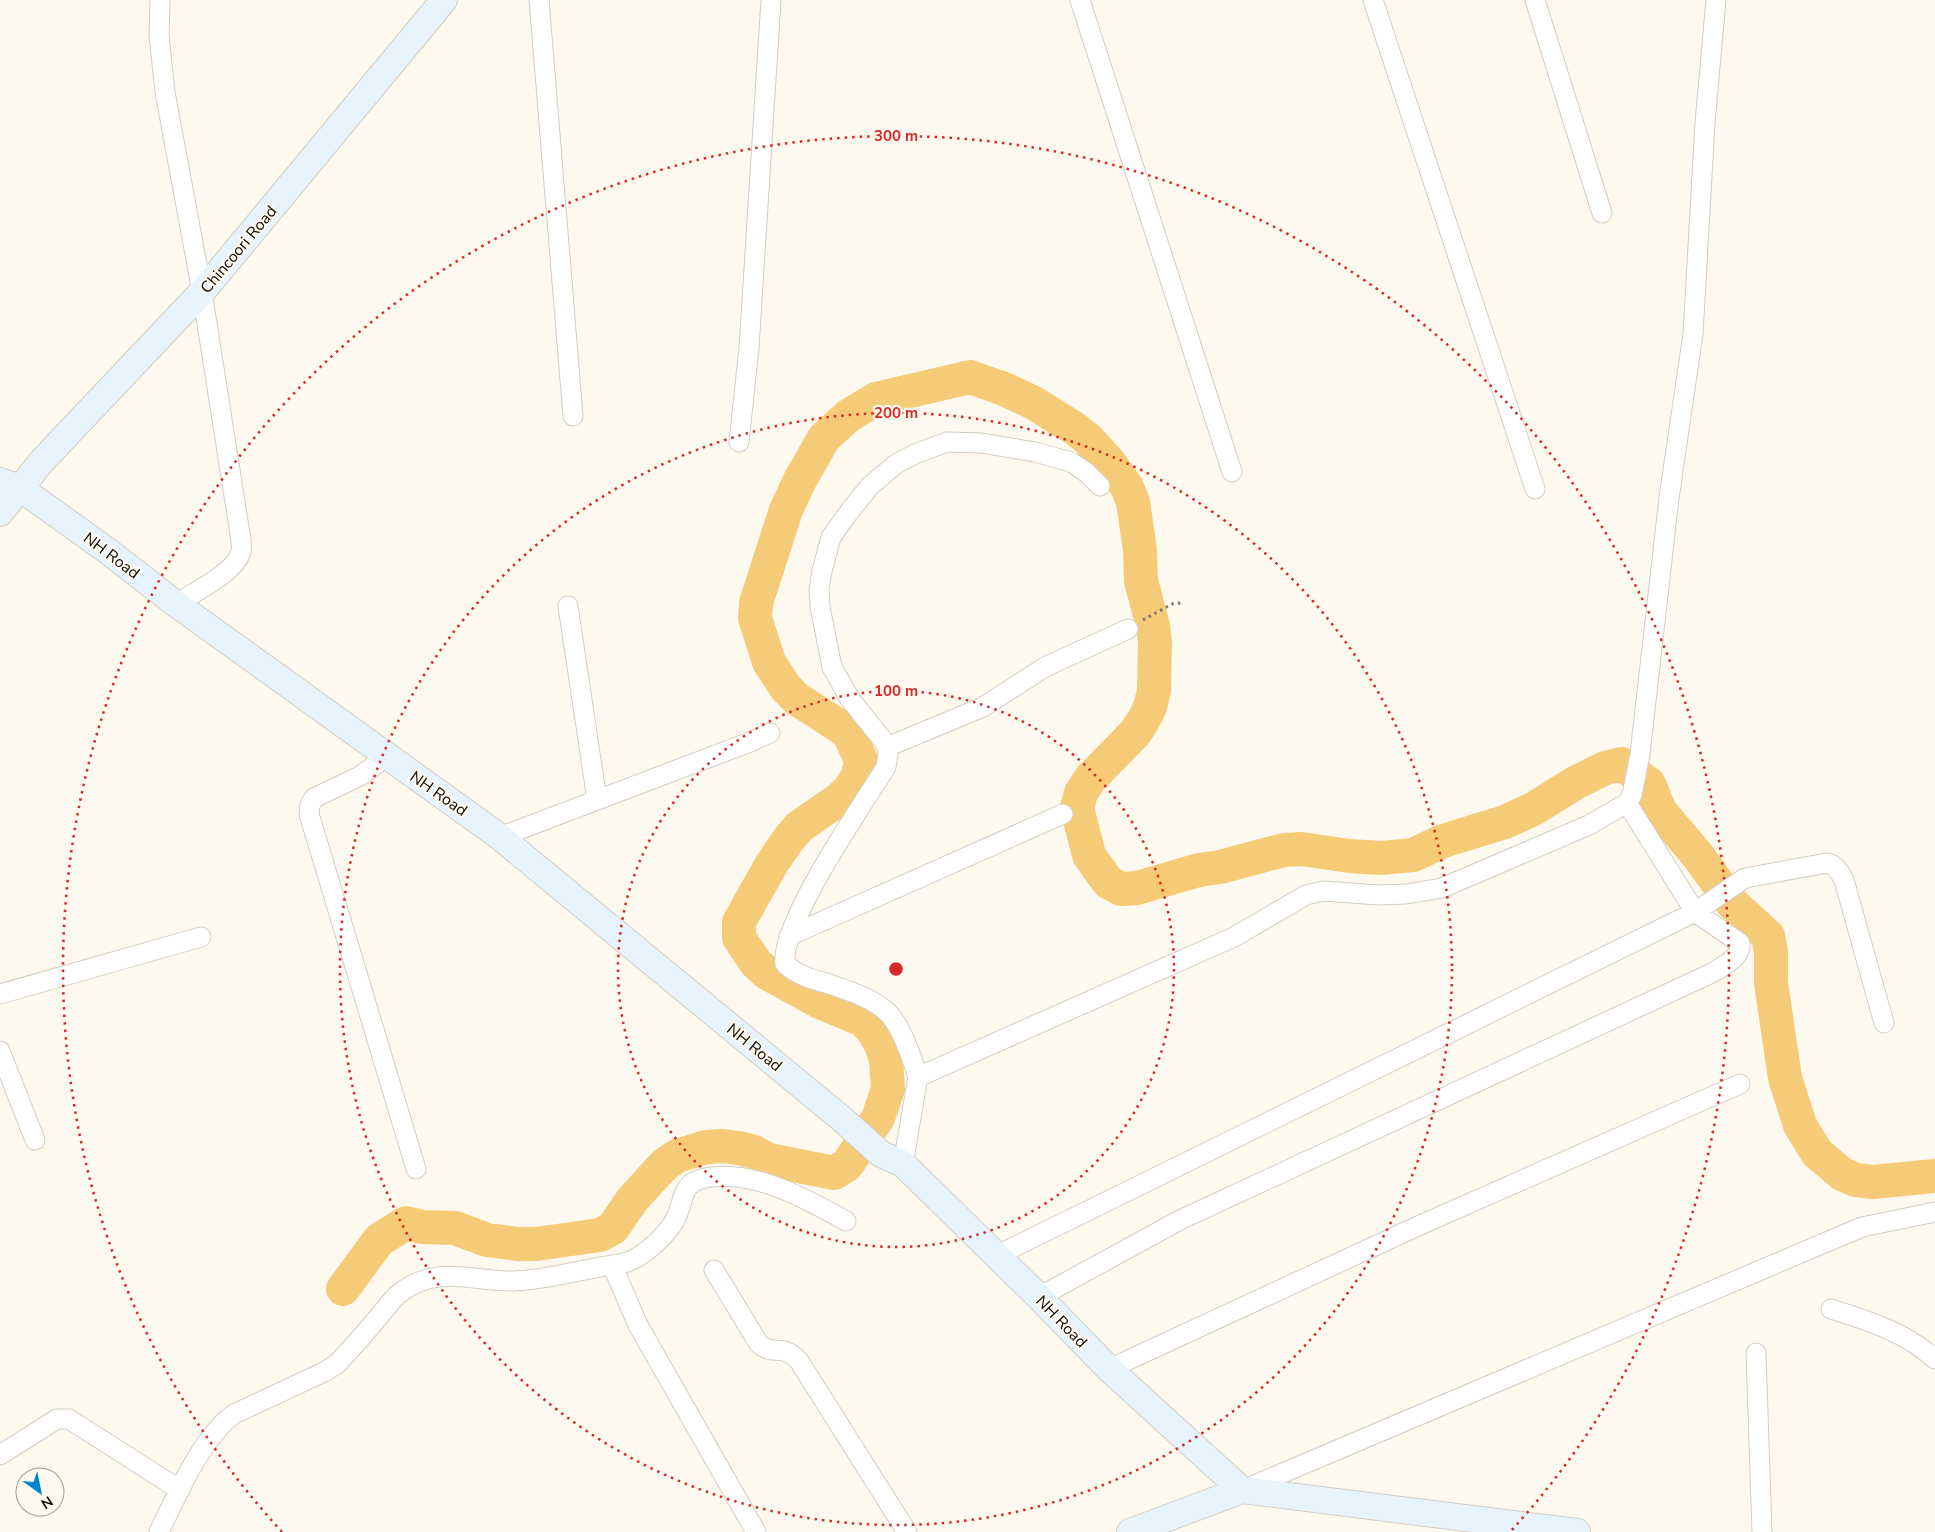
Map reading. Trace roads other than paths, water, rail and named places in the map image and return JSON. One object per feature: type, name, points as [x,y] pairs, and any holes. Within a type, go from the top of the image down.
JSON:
[{"type":"main road","name":"Chincoori Road","points":[[0,512],[10,485],[42,461],[202,292],[444,0]]},
{"type":"main road","name":"NH Road","points":[[10,485],[109,552],[176,604],[500,837],[892,1159],[1039,1297],[1109,1369],[1242,1490]]},
{"type":"main road","points":[[1130,1532],[1242,1490],[1562,1531]]},
{"type":"street","points":[[160,0],[159,35],[165,92],[202,292],[242,540],[240,552],[234,564],[176,604]]},
{"type":"street","points":[[539,0],[573,416]]},
{"type":"street","points":[[739,442],[749,348],[771,0]]},
{"type":"street","points":[[1080,0],[1232,472]]},
{"type":"street","points":[[1373,0],[1535,489]]},
{"type":"street","points":[[1535,0],[1602,213]]},
{"type":"street","points":[[1039,1297],[1180,1220],[1714,972],[1738,955],[1740,943],[1703,907],[1647,838],[1629,799],[1640,754],[1669,498],[1693,334],[1705,123],[1716,0]]},
{"type":"street","points":[[892,1159],[918,1076],[894,1020],[886,1011],[852,992],[800,975],[785,964],[784,955],[789,936],[811,890],[886,767],[888,754],[886,744],[850,699],[832,667],[820,607],[819,590],[831,537],[870,486],[896,464],[915,454],[948,442],[981,443],[1035,452],[1071,462],[1087,473],[1100,486]]},
{"type":"street","points":[[568,606],[597,800]]},
{"type":"street","points":[[887,747],[983,707],[1045,667],[1128,629]]},
{"type":"street","points":[[500,837],[770,733]]},
{"type":"street","points":[[386,756],[360,776],[314,798],[309,814],[416,1169]]},
{"type":"street","points":[[918,1076],[1234,937],[1306,895],[1323,891],[1380,895],[1406,894],[1442,888],[1589,825],[1629,799]]},
{"type":"street","points":[[789,936],[1063,814]]},
{"type":"street","points":[[996,1256],[1703,907],[1745,878],[1760,874],[1827,863],[1833,864],[1844,880],[1884,1023]]},
{"type":"street","points":[[0,994],[201,937]]},
{"type":"street","points":[[0,1051],[35,1140]]},
{"type":"street","points":[[1109,1369],[1409,1230],[1740,1084]]},
{"type":"street","points":[[158,1532],[208,1440],[226,1420],[234,1414],[326,1371],[338,1363],[399,1293],[410,1286],[437,1276],[513,1281],[538,1279],[629,1262],[651,1247],[668,1231],[676,1219],[683,1192],[696,1181],[710,1177],[734,1176],[785,1190],[846,1221]]},
{"type":"street","points":[[1242,1490],[1862,1227],[1935,1212]]},
{"type":"street","points":[[612,1264],[638,1324],[756,1532]]},
{"type":"street","points":[[714,1270],[759,1344],[764,1349],[789,1351],[799,1361],[907,1532]]},
{"type":"street","points":[[1831,1310],[1873,1322],[1902,1335],[1935,1359]]},
{"type":"street","points":[[1756,1353],[1762,1532]]},
{"type":"street","points":[[0,1454],[57,1419],[70,1419],[180,1490]]},
{"type":"waterway","points":[[343,1289],[379,1240],[406,1223],[422,1227],[455,1228],[487,1240],[519,1244],[536,1244],[600,1235],[613,1228],[632,1200],[664,1165],[677,1156],[706,1147],[723,1146],[739,1148],[754,1152],[769,1160],[834,1173],[847,1165],[878,1118],[888,1089],[886,1059],[881,1045],[874,1032],[863,1020],[820,1002],[767,973],[756,963],[739,938],[739,922],[771,865],[788,840],[799,827],[838,800],[850,789],[858,776],[861,760],[848,732],[797,699],[786,688],[769,662],[755,618],[756,603],[786,510],[800,480],[824,438],[848,416],[876,399],[970,377],[1004,389],[1032,402],[1074,428],[1088,439],[1109,462],[1127,487],[1133,502],[1140,550],[1141,581],[1153,626],[1155,642],[1154,691],[1150,707],[1143,721],[1135,733],[1090,779],[1081,793],[1077,808],[1089,855],[1108,882],[1121,889],[1137,888],[1199,870],[1220,867],[1284,850],[1302,849],[1349,856],[1381,858],[1413,855],[1443,841],[1505,822],[1535,808],[1575,783],[1605,768],[1622,764],[1649,784],[1660,811],[1699,857],[1732,903],[1768,936],[1771,952],[1771,983],[1785,1078],[1800,1125],[1817,1153],[1842,1174],[1856,1180],[1873,1182],[1935,1176]]}]
